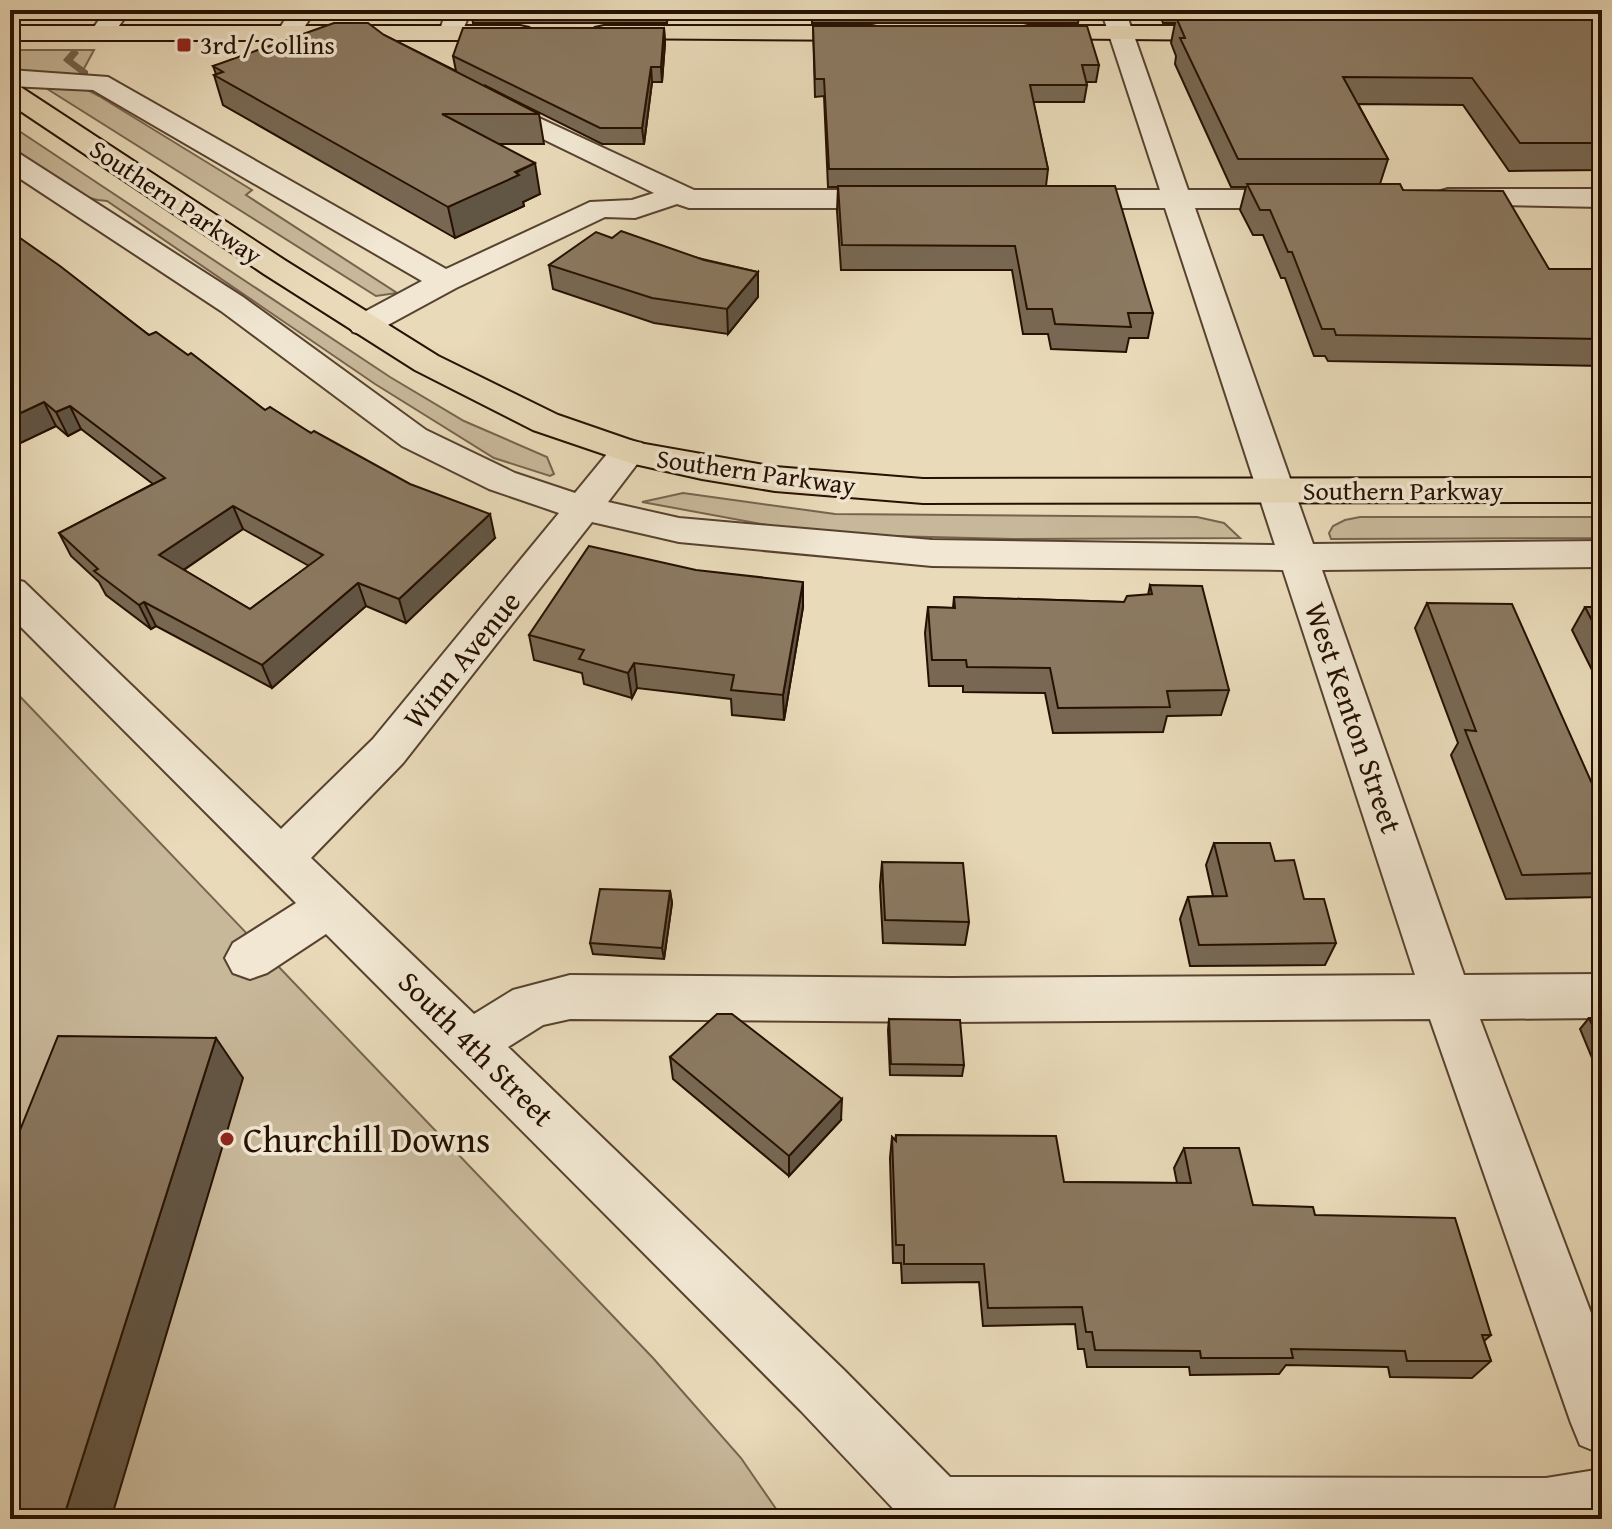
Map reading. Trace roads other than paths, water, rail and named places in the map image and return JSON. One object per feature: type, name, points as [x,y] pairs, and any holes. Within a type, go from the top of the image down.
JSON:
[{"type":"main road","points":[[10,33],[288,34],[396,44],[455,21],[542,33]]},
{"type":"main road","points":[[1006,33],[1117,22],[1260,33]]},
{"type":"main road","points":[[573,33],[901,33]]},
{"type":"main road","name":"Southern Parkway","points":[[10,92],[148,186],[458,382],[515,411],[629,451],[726,473],[829,486],[923,491],[1602,490]]},
{"type":"street","points":[[101,34],[118,10]]},
{"type":"street","points":[[288,34],[303,10]]},
{"type":"street","name":"West Kenton Street","points":[[1117,22],[1447,997],[1602,1423]]},
{"type":"street","points":[[10,78],[99,82],[445,281]]},
{"type":"street","points":[[462,88],[689,199],[926,199]]},
{"type":"street","points":[[10,160],[232,304],[414,438],[502,481],[583,508],[679,530],[932,553],[1299,557],[1602,554]]},
{"type":"street","points":[[364,325],[445,281],[600,208],[635,209],[679,194]]},
{"type":"street","points":[[1413,198],[1602,198]]},
{"type":"street","points":[[1032,199],[1334,199]]},
{"type":"street","name":"Winn Avenue","points":[[282,857],[388,751],[629,451]]},
{"type":"street","name":"South 4th Street","points":[[10,592],[811,1379],[940,1514]]},
{"type":"street","points":[[250,958],[331,906]]},
{"type":"street","points":[[470,1043],[531,1006],[570,997],[951,1000],[1602,996]]},
{"type":"street","points":[[940,1514],[1546,1510],[1602,1501]]},
{"type":"waterway","points":[[74,53],[68,60],[85,73]]},
{"type":"place","name":"3rd / Collins","points":[[184,45]]},
{"type":"place","name":"Churchill Downs","points":[[227,1139]]}]
